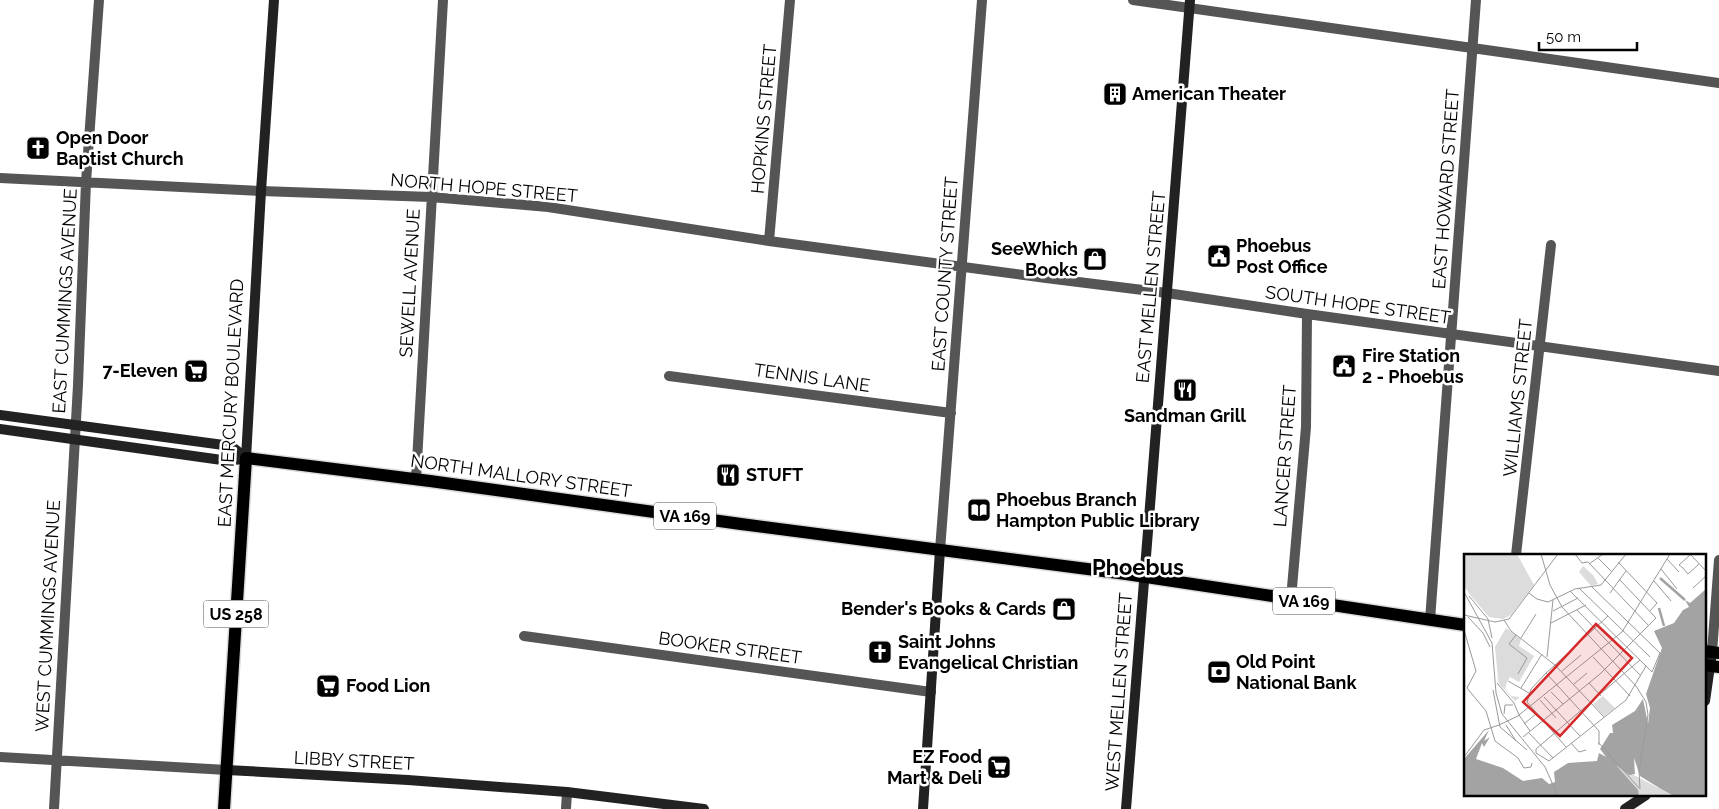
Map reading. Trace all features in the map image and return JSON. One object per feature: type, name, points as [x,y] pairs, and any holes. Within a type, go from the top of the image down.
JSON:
[{"type":"main road","name":"EAST MERCURY BOULEVARD","points":[[224,809],[274,0]]},
{"type":"main road","name":"EAST MELLEN STREET","points":[[1144,577],[1189,4]]},
{"type":"main road","name":"NORTH MALLORY STREET","points":[[0,415],[230,446],[246,458]]},
{"type":"main road","name":"NORTH MALLORY STREET","points":[[0,430],[229,461],[246,458],[416,479],[940,550]]},
{"type":"main road","name":"VA 169","points":[[940,550],[1144,577],[1464,625]]},
{"type":"main road","points":[[923,809],[940,550]]},
{"type":"main road","name":"WEST MELLEN STREET","points":[[1126,809],[1144,577]]},
{"type":"main road","points":[[1706,696],[1712,666],[1712,652]]},
{"type":"main road","name":"LIBBY STREET","points":[[227,770],[408,780],[567,792],[704,809]]},
{"type":"main road","points":[[1625,809],[1644,796]]},
{"type":"street","name":"EAST CUMMINGS AVENUE","points":[[75,425],[86,182],[99,0]]},
{"type":"street","name":"SEWELL AVENUE","points":[[416,479],[443,0]]},
{"type":"street","name":"HOPKINS STREET","points":[[769,241],[790,0]]},
{"type":"street","name":"EAST COUNTY STREET","points":[[940,550],[982,0]]},
{"type":"street","points":[[1133,0],[1189,4],[1472,48],[1719,83]]},
{"type":"street","name":"EAST HOWARD STREET","points":[[1430,620],[1476,0]]},
{"type":"street","name":"NORTH HOPE STREET","points":[[0,178],[431,197],[548,208],[769,241],[962,266]]},
{"type":"street","name":"WILLIAMS STREET","points":[[1516,554],[1551,245]]},
{"type":"street","name":"SOUTH HOPE STREET","points":[[962,266],[1719,371]]},
{"type":"street","name":"LANCER STREET","points":[[1291,599],[1306,427],[1307,314]]},
{"type":"street","name":"TENNIS LANE","points":[[669,376],[951,413]]},
{"type":"street","name":"WEST CUMMINGS AVENUE","points":[[54,809],[75,425]]},
{"type":"street","points":[[1712,652],[1719,560]]},
{"type":"street","name":"BOOKER STREET","points":[[524,636],[931,692]]},
{"type":"street","name":"LIBBY STREET","points":[[0,757],[227,770]]},
{"type":"street","points":[[566,809],[567,792]]},
{"type":"place","name":"American Theater","points":[[1115,94]]},
{"type":"place","name":"Open Door Baptist Church","points":[[38,148]]},
{"type":"place","name":"Phoebus Post Office","points":[[1219,256]]},
{"type":"place","name":"SeeWhich Books","points":[[1095,259]]},
{"type":"place","name":"Fire Station 2 - Phoebus","points":[[1344,366]]},
{"type":"place","name":"7-Eleven","points":[[196,371]]},
{"type":"place","name":"Sandman Grill","points":[[1185,390]]},
{"type":"place","name":"STUFT","points":[[728,475]]},
{"type":"place","name":"Phoebus Branch Hampton Public Library","points":[[979,510]]},
{"type":"place","name":"Bender's Books & Cards","points":[[1064,609]]},
{"type":"place","name":"Saint Johns Evangelical Christian","points":[[880,652]]},
{"type":"place","name":"Old Point National Bank","points":[[1219,672]]},
{"type":"place","name":"Food Lion","points":[[328,686]]},
{"type":"place","name":"EZ Food Mart & Deli","points":[[999,767]]},
{"type":"district","name":"Phoebus","points":[[1138,567]]}]
